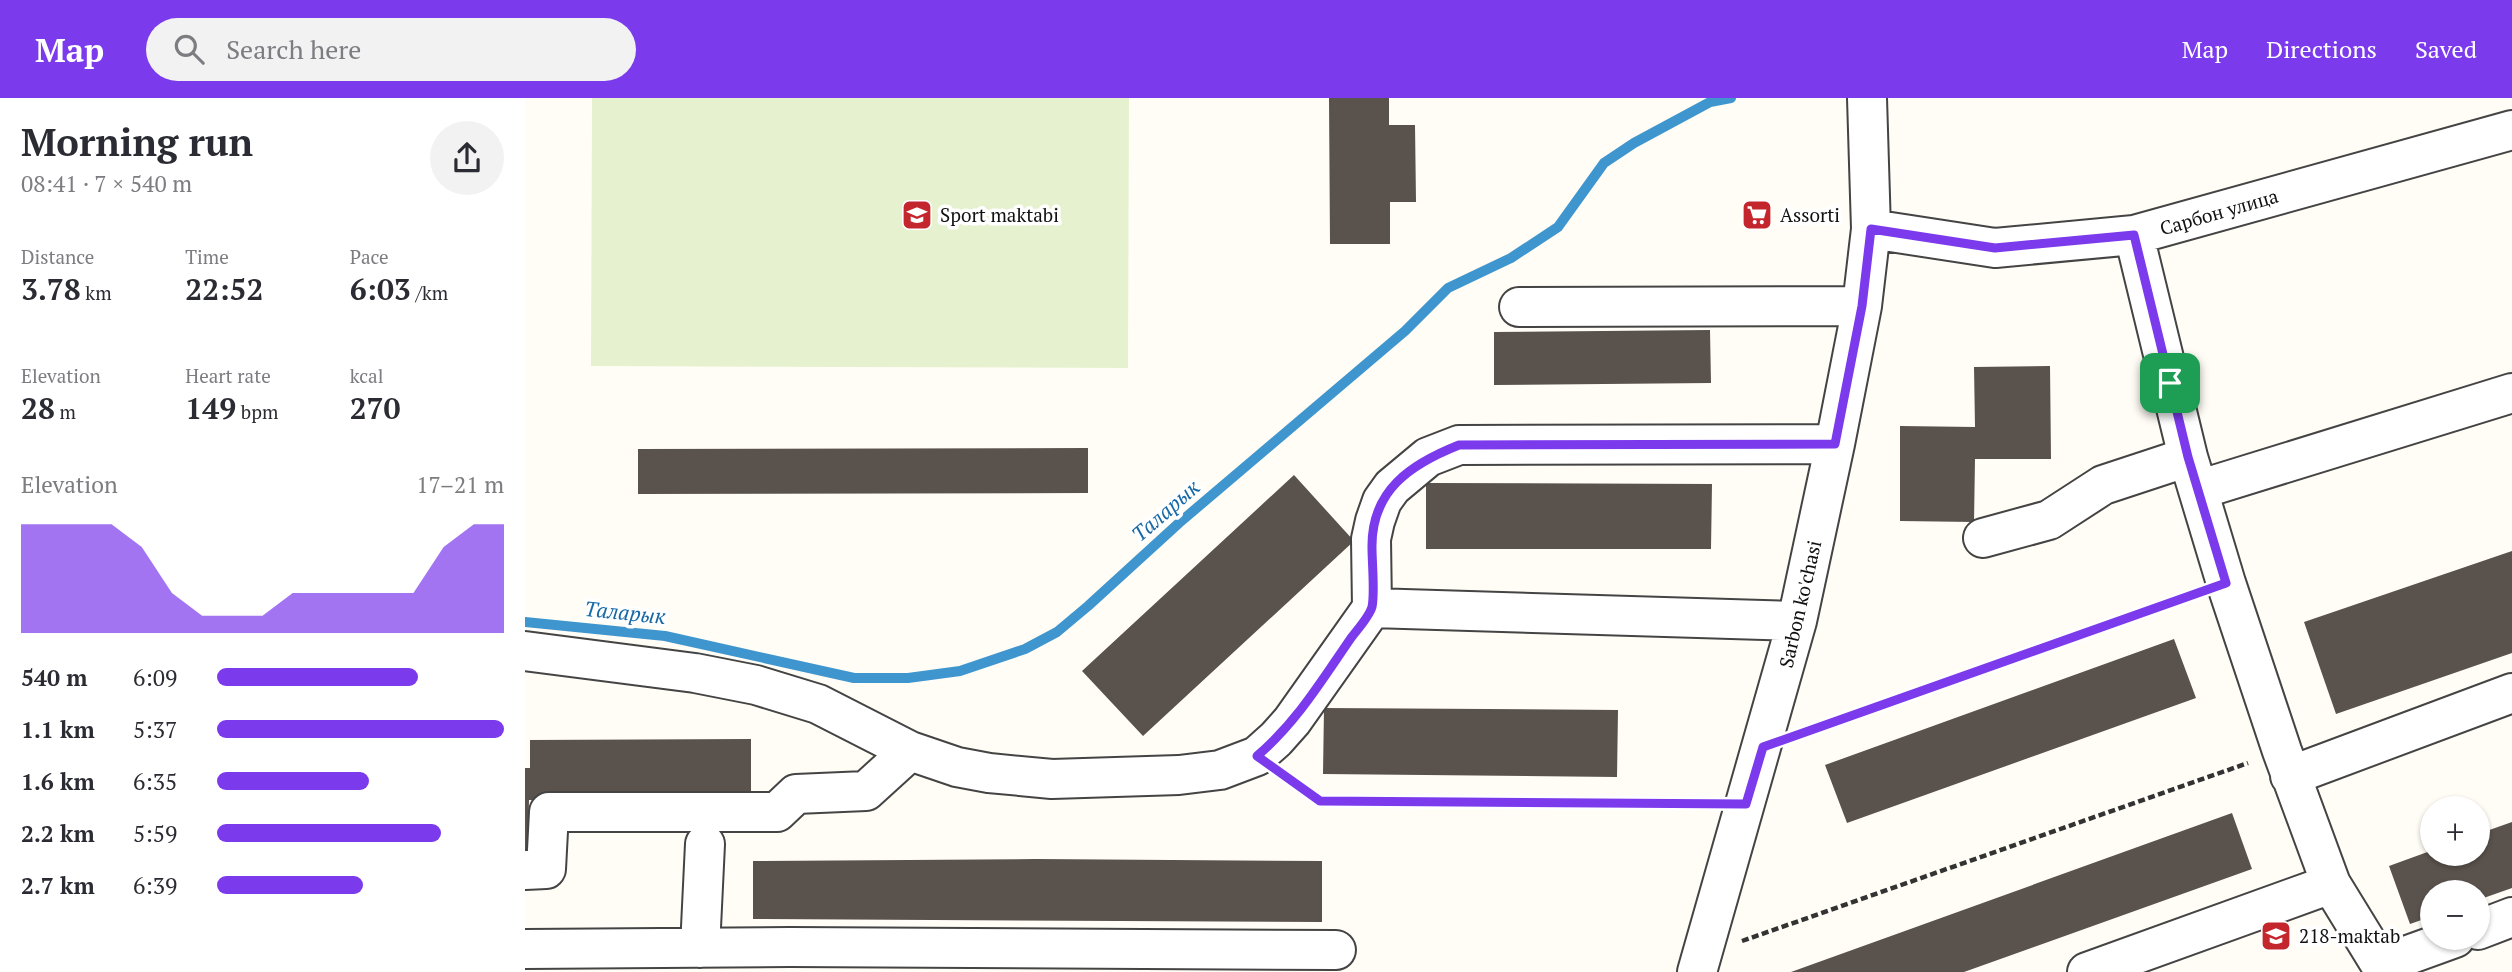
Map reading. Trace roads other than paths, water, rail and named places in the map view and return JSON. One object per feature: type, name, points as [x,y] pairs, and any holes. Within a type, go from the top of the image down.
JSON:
[{"type":"street","points":[[1867,104],[1871,229]]},
{"type":"street","name":"Сарбон улица","points":[[1871,229],[1995,248],[2134,235],[2512,130]]},
{"type":"street","name":"Sarbon ko'chasi","points":[[1699,964],[1797,621],[1862,306],[1871,229]]},
{"type":"street","points":[[2134,235],[2193,474],[2226,583],[2286,763],[2331,884],[2384,968],[2427,950]]},
{"type":"street","points":[[1519,307],[1862,306]]},
{"type":"street","points":[[1983,538],[2049,520],[2103,485],[2193,474],[2512,393]]},
{"type":"street","points":[[525,651],[695,673],[756,685],[818,704],[910,751],[957,767],[989,773],[1052,779],[1178,775],[1220,770],[1257,756],[1292,721],[1372,608],[1371,539],[1382,501],[1392,487],[1428,457],[1459,445],[1835,444]]},
{"type":"street","points":[[1372,608],[1797,621]]},
{"type":"street","points":[[2286,763],[2512,693]]},
{"type":"street","points":[[525,870],[546,869],[549,812],[777,812],[796,794],[866,791],[910,751]]},
{"type":"street","points":[[701,948],[705,844]]},
{"type":"street","points":[[2087,972],[2331,884]]},
{"type":"street","points":[[2490,926],[2512,918]]},
{"type":"street","points":[[525,949],[701,948],[790,960],[1336,950]]},
{"type":"waterway","name":"Таларык","points":[[525,622],[665,636],[854,678],[908,678],[960,671],[1025,649],[1057,632],[1088,606],[1179,523],[1405,331],[1448,288],[1511,258],[1558,227],[1604,163],[1634,143],[1710,102],[1731,98]]},
{"type":"place","name":"Sport maktabi","points":[[917,215]]},
{"type":"place","name":"Assorti","points":[[1757,215]]},
{"type":"place","name":"218-maktab","points":[[2276,936]]}]
